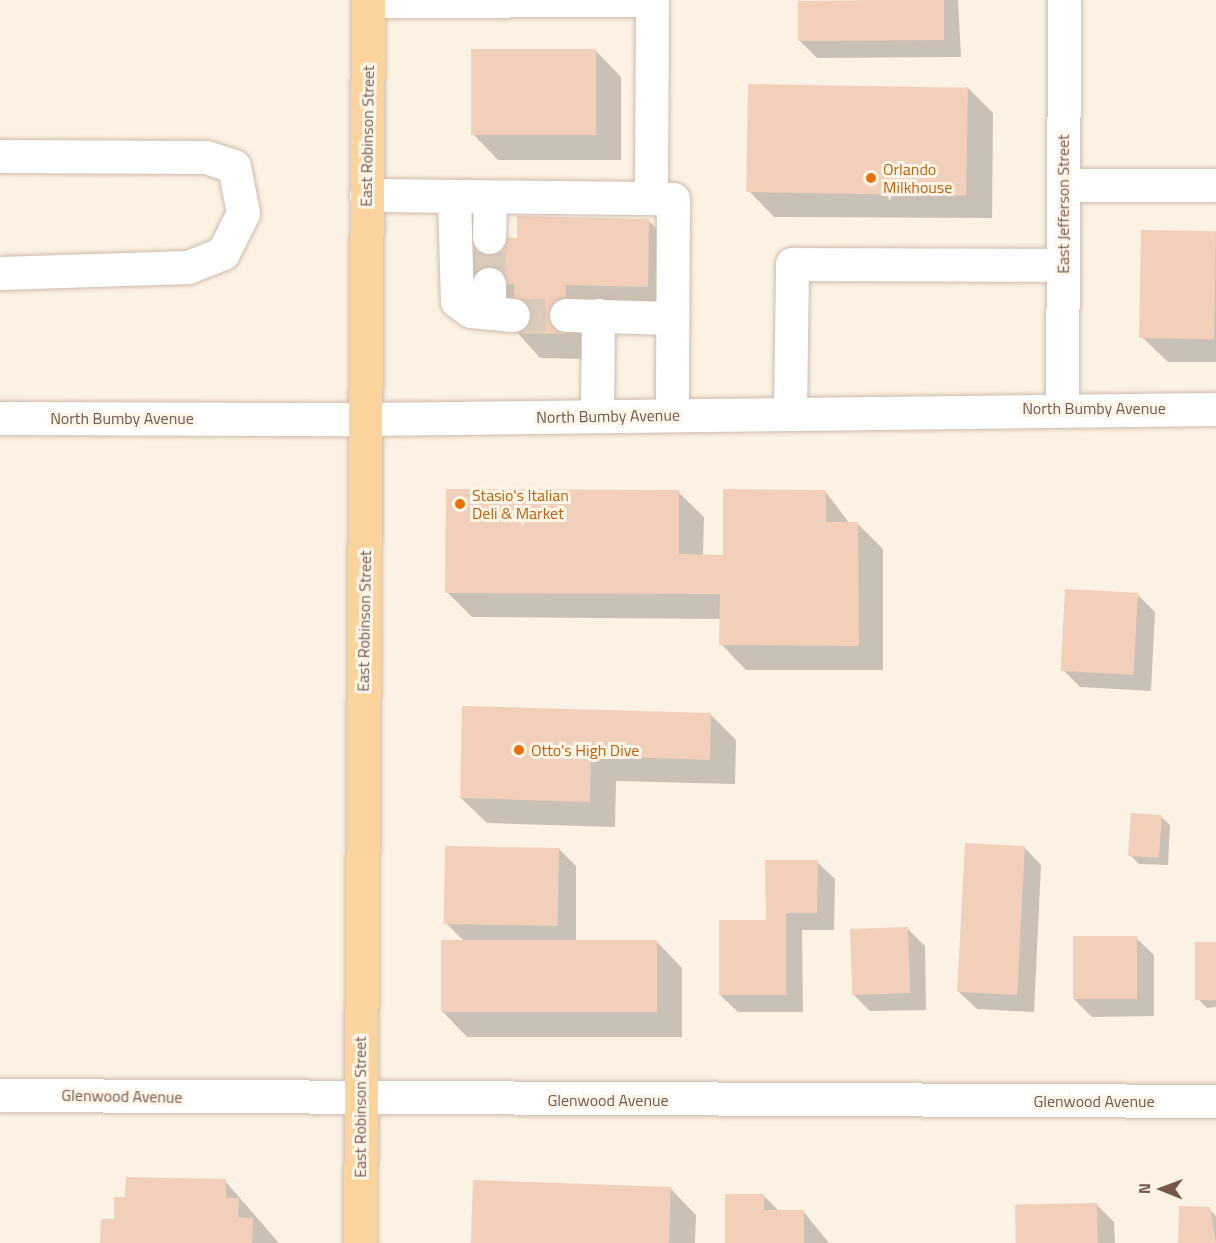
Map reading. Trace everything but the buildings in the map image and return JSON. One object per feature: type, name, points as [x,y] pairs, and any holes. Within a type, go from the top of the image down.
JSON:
[{"type":"main road","name":"East Robinson Street","points":[[360,1243],[368,1]]},
{"type":"street","points":[[368,1],[651,0],[651,198]]},
{"type":"street","name":"East Jefferson Street","points":[[1062,407],[1064,0]]},
{"type":"street","points":[[0,156],[206,157],[234,166],[243,213],[223,253],[188,267],[0,273]]},
{"type":"street","points":[[1063,185],[1216,185]]},
{"type":"street","points":[[366,195],[673,199],[672,415]]},
{"type":"street","points":[[454,196],[453,287],[457,301],[471,311],[497,304]]},
{"type":"street","points":[[489,237],[490,197]]},
{"type":"street","points":[[790,412],[792,264],[1063,264]]},
{"type":"street","points":[[566,315],[672,318]]},
{"type":"street","points":[[597,416],[598,315]]},
{"type":"street","name":"North Bumby Avenue","points":[[0,418],[365,419],[1062,407],[1216,409]]},
{"type":"street","name":"Glenwood Avenue","points":[[0,1095],[360,1099],[1216,1101]]},
{"type":"tunnel","points":[[489,237],[489,284]]},
{"type":"tunnel","points":[[513,315],[566,315]]},
{"type":"place","name":"Orlando Milkhouse","points":[[871,178]]},
{"type":"place","name":"Stasio's Italian Deli & Market","points":[[460,504]]},
{"type":"place","name":"Otto's High Dive","points":[[519,750]]}]
